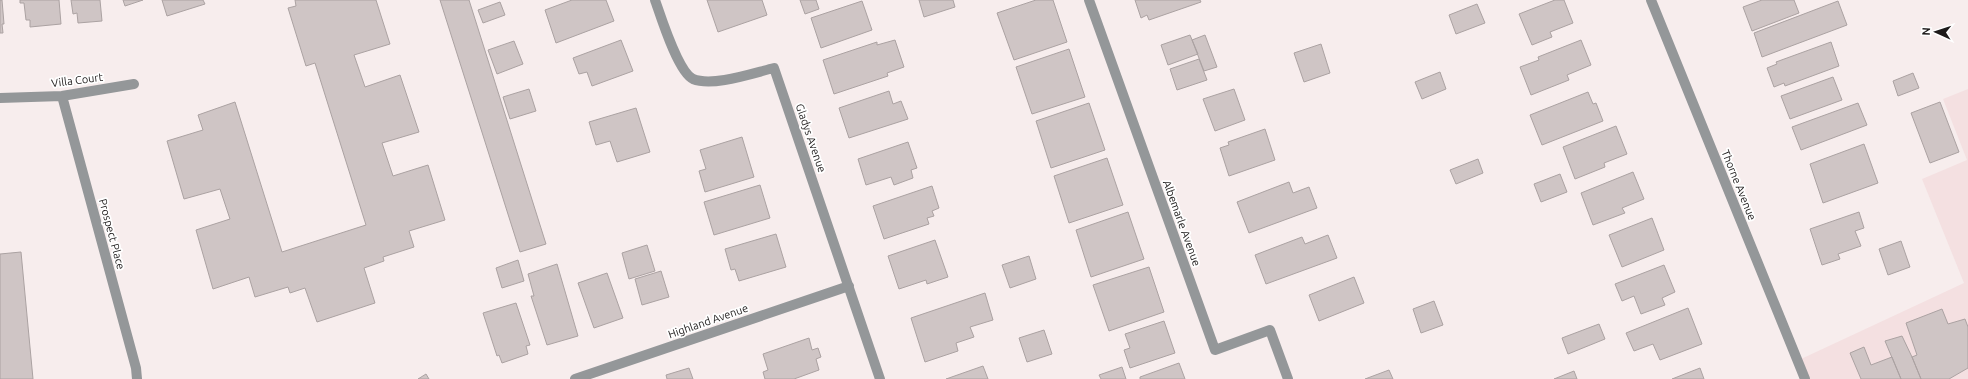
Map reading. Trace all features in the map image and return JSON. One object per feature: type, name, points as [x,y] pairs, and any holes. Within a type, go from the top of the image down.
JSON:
[{"type":"street","name":"Gladys Avenue","points":[[655,0],[678,61],[687,74],[694,79],[720,81],[774,68],[880,379]]},
{"type":"street","name":"Albemarle Avenue","points":[[1089,0],[1215,350],[1270,330],[1288,379]]},
{"type":"street","name":"Thorne Avenue","points":[[1651,0],[1805,379]]},
{"type":"street","name":"Villa Court","points":[[0,98],[62,96],[134,84]]},
{"type":"street","name":"Prospect Place","points":[[62,96],[136,368],[137,379]]},
{"type":"street","name":"Highland Avenue","points":[[576,379],[849,286]]},
{"type":"shaded area","points":[[1968,89],[1968,379],[1809,379],[1801,359],[1964,283],[1922,179],[1967,160],[1943,99]]},
{"type":"building","points":[[0,0],[2,0],[4,24],[2,24],[3,33],[0,33]]},
{"type":"building","points":[[20,0],[59,0],[61,24],[30,27],[30,20],[26,20],[24,3],[20,3]]},
{"type":"building","points":[[71,0],[100,0],[102,21],[78,23],[77,13],[73,14]]},
{"type":"building","points":[[123,0],[143,0],[125,6]]},
{"type":"building","points":[[162,0],[203,0],[205,4],[167,16]]},
{"type":"building","points":[[295,0],[376,0],[390,44],[354,55],[365,87],[400,75],[419,132],[382,143],[393,176],[428,165],[445,220],[409,231],[414,247],[383,257],[384,261],[364,268],[375,303],[317,322],[305,288],[290,293],[288,287],[255,297],[249,277],[213,289],[196,230],[230,219],[220,189],[184,199],[167,141],[203,130],[198,115],[235,102],[282,252],[366,225],[315,63],[306,66],[288,8],[296,6]]},
{"type":"building","points":[[440,0],[469,0],[546,244],[520,252]]},
{"type":"building","points":[[572,0],[606,0],[614,21],[556,43],[545,10]]},
{"type":"building","points":[[707,0],[762,0],[767,15],[718,32]]},
{"type":"building","points":[[800,0],[816,0],[819,9],[805,14]]},
{"type":"building","points":[[919,0],[953,0],[955,7],[924,17]]},
{"type":"building","points":[[1036,0],[1053,0],[1067,42],[1014,60],[997,13]]},
{"type":"building","points":[[1135,0],[1200,0],[1201,2],[1149,20],[1147,15],[1141,18]]},
{"type":"building","points":[[1555,0],[1564,0],[1573,23],[1550,32],[1552,37],[1532,45],[1519,14]]},
{"type":"building","points":[[1762,0],[1794,0],[1799,13],[1752,31],[1743,7]]},
{"type":"building","points":[[862,1],[872,30],[821,48],[811,18]]},
{"type":"building","points":[[1838,1],[1847,25],[1762,57],[1754,33]]},
{"type":"building","points":[[500,2],[505,15],[483,23],[478,10]]},
{"type":"building","points":[[1477,4],[1485,23],[1456,34],[1449,15]]},
{"type":"building","points":[[1190,35],[1198,54],[1168,65],[1161,45]]},
{"type":"building","points":[[1205,35],[1217,67],[1204,71],[1192,40]]},
{"type":"building","points":[[621,40],[633,71],[592,86],[587,72],[579,74],[573,58]]},
{"type":"building","points":[[895,40],[904,67],[887,73],[888,76],[834,94],[823,60],[877,42],[877,45]]},
{"type":"building","points":[[1581,40],[1591,65],[1567,75],[1569,80],[1531,95],[1520,67],[1539,60],[1538,57]]},
{"type":"building","points":[[514,41],[523,64],[497,74],[488,50]]},
{"type":"building","points":[[1831,42],[1839,66],[1785,86],[1784,83],[1774,87],[1767,68],[1777,64],[1776,62]]},
{"type":"building","points":[[1321,44],[1330,73],[1304,82],[1294,53]]},
{"type":"building","points":[[1069,49],[1085,97],[1032,114],[1016,67]]},
{"type":"building","points":[[1199,59],[1207,80],[1177,90],[1170,69]]},
{"type":"building","points":[[1440,72],[1446,89],[1422,99],[1415,82]]},
{"type":"building","points":[[1913,73],[1919,88],[1898,96],[1893,81]]},
{"type":"building","points":[[1833,77],[1842,100],[1790,119],[1781,96]]},
{"type":"building","points":[[529,89],[536,111],[510,119],[503,97]]},
{"type":"building","points":[[1234,89],[1245,120],[1215,131],[1203,99]]},
{"type":"building","points":[[889,91],[893,104],[901,101],[908,119],[849,138],[839,108]]},
{"type":"building","points":[[1588,92],[1593,104],[1596,103],[1603,121],[1542,145],[1530,115]]},
{"type":"building","points":[[1940,102],[1959,152],[1930,163],[1911,113]]},
{"type":"building","points":[[1089,103],[1105,150],[1051,168],[1036,121]]},
{"type":"building","points":[[1858,103],[1867,125],[1801,150],[1792,127]]},
{"type":"building","points":[[636,108],[650,152],[617,162],[610,141],[596,145],[589,122]]},
{"type":"building","points":[[1616,126],[1627,154],[1604,163],[1605,167],[1575,179],[1563,147]]},
{"type":"building","points":[[1265,129],[1275,160],[1229,176],[1220,148],[1229,145],[1228,142]]},
{"type":"building","points":[[742,137],[754,177],[705,192],[699,171],[706,169],[700,150]]},
{"type":"building","points":[[908,142],[917,168],[911,170],[913,178],[894,185],[891,177],[866,185],[858,159]]},
{"type":"building","points":[[1864,144],[1878,183],[1823,203],[1810,164]]},
{"type":"building","points":[[1107,158],[1123,205],[1069,223],[1054,176]]},
{"type":"building","points":[[1478,159],[1483,173],[1456,184],[1450,170]]},
{"type":"building","points":[[1633,172],[1644,199],[1622,208],[1625,213],[1593,225],[1581,193]]},
{"type":"building","points":[[1560,174],[1567,192],[1541,202],[1534,184]]},
{"type":"building","points":[[1289,182],[1293,193],[1309,187],[1317,208],[1249,233],[1237,202]]},
{"type":"building","points":[[760,185],[770,218],[714,235],[704,202]]},
{"type":"building","points":[[932,186],[939,208],[932,211],[934,216],[927,218],[929,224],[884,239],[873,206]]},
{"type":"building","points":[[1128,212],[1144,259],[1091,277],[1076,230]]},
{"type":"building","points":[[1859,212],[1864,228],[1855,231],[1861,246],[1838,254],[1840,259],[1822,265],[1810,229]]},
{"type":"building","points":[[1652,218],[1664,250],[1622,267],[1609,235]]},
{"type":"building","points":[[776,234],[786,267],[739,281],[735,269],[731,270],[725,249]]},
{"type":"building","points":[[1328,235],[1337,258],[1266,284],[1255,255],[1302,237],[1305,244]]},
{"type":"building","points":[[935,240],[948,277],[927,284],[926,280],[899,289],[888,256]]},
{"type":"building","points":[[1901,241],[1910,267],[1888,275],[1879,249]]},
{"type":"building","points":[[647,245],[655,271],[629,279],[622,253]]},
{"type":"building","points":[[21,252],[33,379],[0,379],[0,254]]},
{"type":"building","points":[[1029,256],[1036,279],[1010,288],[1002,265]]},
{"type":"building","points":[[518,260],[524,281],[502,288],[496,268]]},
{"type":"building","points":[[557,264],[578,336],[547,345],[531,296],[534,296],[528,274]]},
{"type":"building","points":[[1664,265],[1675,292],[1662,298],[1665,305],[1641,314],[1634,296],[1622,301],[1615,284]]},
{"type":"building","points":[[1149,267],[1164,312],[1109,331],[1093,285]]},
{"type":"building","points":[[661,271],[669,297],[642,305],[635,279]]},
{"type":"building","points":[[607,273],[623,318],[594,328],[578,283]]},
{"type":"building","points":[[1354,277],[1364,303],[1319,321],[1309,295]]},
{"type":"building","points":[[985,293],[993,320],[970,327],[974,337],[956,343],[958,351],[925,362],[911,318]]},
{"type":"building","points":[[1434,301],[1443,325],[1421,333],[1413,309]]},
{"type":"building","points":[[516,303],[530,345],[526,346],[528,354],[502,363],[499,355],[497,356],[483,313]]},
{"type":"building","points":[[1688,308],[1702,344],[1660,360],[1653,344],[1634,351],[1626,333]]},
{"type":"building","points":[[1942,309],[1948,324],[1965,319],[1968,327],[1968,368],[1949,379],[1921,379],[1912,357],[1917,355],[1906,323]]},
{"type":"building","points":[[1164,321],[1175,353],[1130,368],[1124,350],[1130,348],[1125,334]]},
{"type":"building","points":[[1599,324],[1605,339],[1568,354],[1562,338]]},
{"type":"building","points":[[1044,330],[1052,354],[1027,362],[1019,338]]},
{"type":"building","points":[[1902,336],[1921,379],[1901,379],[1885,341]]},
{"type":"building","points":[[809,338],[812,350],[818,348],[821,357],[816,359],[819,370],[794,379],[765,379],[763,372],[768,370],[763,354]]},
{"type":"building","points":[[1864,347],[1871,365],[1892,357],[1901,379],[1861,379],[1850,353]]},
{"type":"building","points":[[1179,363],[1185,379],[1140,379],[1140,377]]},
{"type":"building","points":[[983,366],[988,379],[946,379]]},
{"type":"building","points":[[1122,367],[1126,379],[1101,379],[1099,375]]},
{"type":"building","points":[[689,368],[693,379],[667,379],[666,375]]},
{"type":"building","points":[[1700,368],[1704,379],[1672,379]]},
{"type":"building","points":[[1389,370],[1393,379],[1365,379]]},
{"type":"building","points":[[1574,371],[1577,379],[1554,379]]},
{"type":"building","points":[[426,374],[429,379],[418,379]]}]
